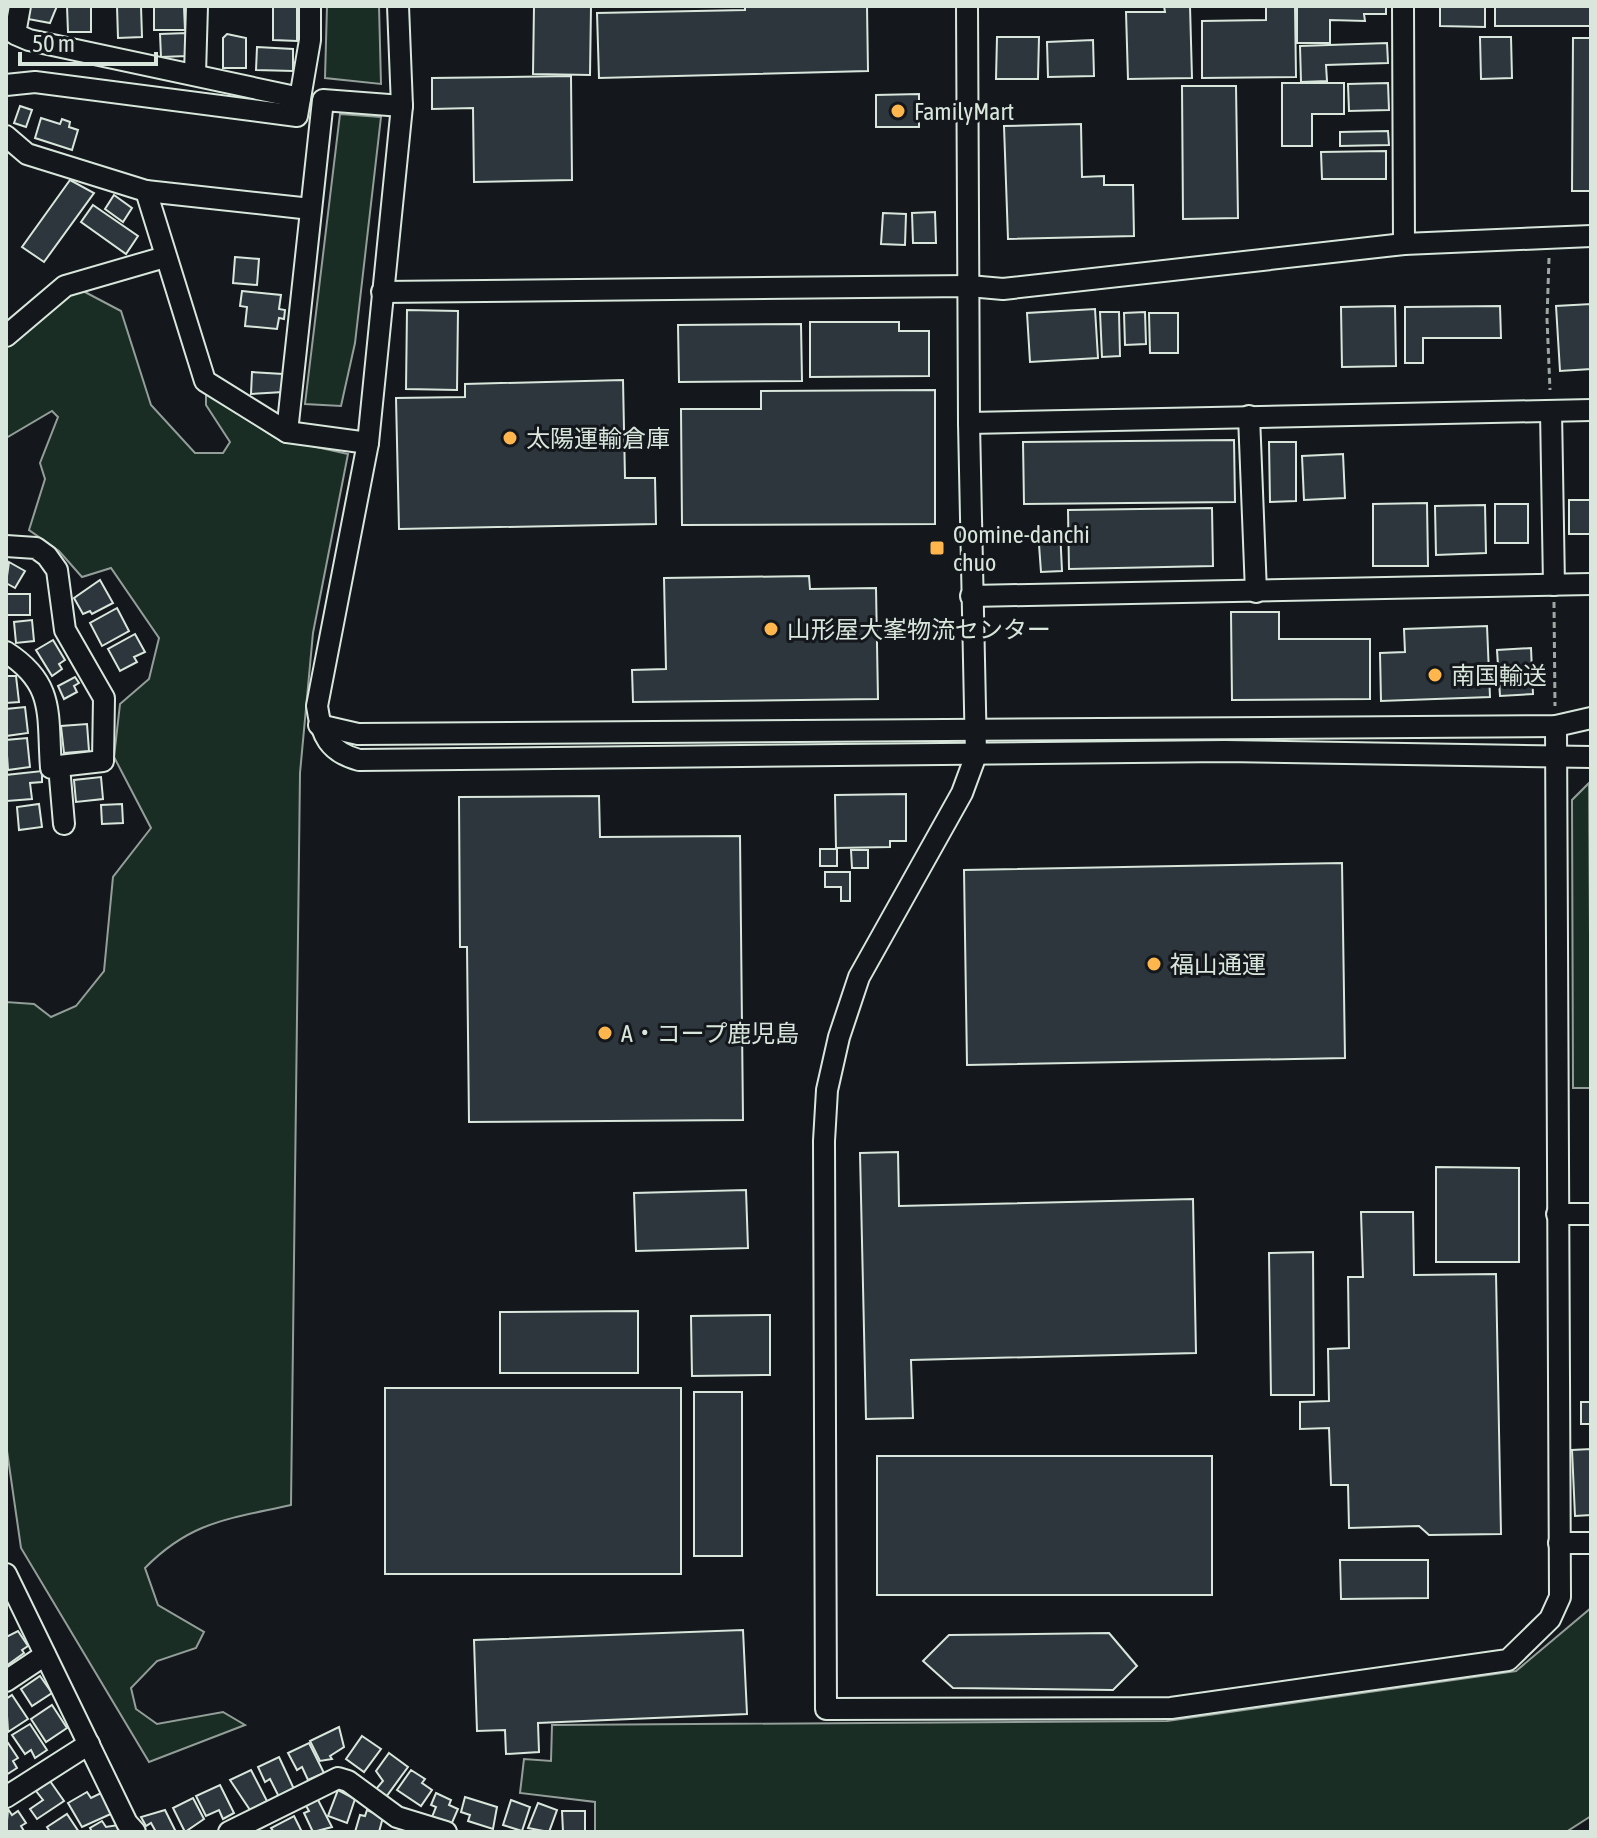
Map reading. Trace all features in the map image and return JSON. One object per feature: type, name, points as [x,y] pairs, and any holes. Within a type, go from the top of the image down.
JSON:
[{"type":"street","points":[[20,6],[15,34],[29,40],[300,98]]},
{"type":"street","points":[[195,74],[197,6]]},
{"type":"street","points":[[6,85],[35,82],[297,116],[310,40],[310,6]]},
{"type":"street","points":[[398,6],[402,106],[368,443],[317,706],[324,738],[341,755],[359,760],[1225,751],[1591,757]]},
{"type":"street","points":[[967,6],[971,596],[976,755],[962,793],[859,977],[839,1037],[827,1090],[824,1141],[826,1709],[1171,1708],[1508,1660],[1550,1619],[1560,1597],[1556,726]]},
{"type":"street","points":[[1403,6],[1404,244]]},
{"type":"street","points":[[287,432],[323,100],[402,106]]},
{"type":"street","points":[[6,136],[27,154],[146,191],[311,209]]},
{"type":"street","points":[[146,191],[205,381],[287,432],[368,443]]},
{"type":"street","points":[[382,292],[969,286],[1003,289],[1404,244],[1591,236]]},
{"type":"street","points":[[6,336],[65,286],[165,257]]},
{"type":"street","points":[[969,423],[1591,410]]},
{"type":"street","points":[[1551,411],[1554,585]]},
{"type":"street","points":[[1249,416],[1256,592]]},
{"type":"street","points":[[6,546],[36,548],[47,556],[57,570],[65,630],[104,698],[103,761],[51,768],[46,701],[40,683],[31,669],[6,652]]},
{"type":"street","points":[[971,596],[1591,584]]},
{"type":"street","points":[[319,725],[358,734],[974,731],[1556,726],[1591,718]]},
{"type":"street","points":[[59,766],[64,824]]},
{"type":"street","points":[[1557,1214],[1591,1214]]},
{"type":"street","points":[[1559,1543],[1591,1543]]},
{"type":"street","points":[[6,1574],[127,1823],[135,1832]]},
{"type":"street","points":[[6,1681],[45,1655]]},
{"type":"street","points":[[6,1797],[89,1744]]},
{"type":"street","points":[[229,1832],[338,1778],[348,1781],[397,1817],[446,1832]]},
{"type":"path","points":[[1550,238],[1547,319],[1551,411]]},
{"type":"path","points":[[1554,585],[1556,726]]},
{"type":"green space","points":[[327,6],[379,6],[381,84],[325,78]]},
{"type":"green space","points":[[340,114],[381,117],[355,343],[341,406],[305,404]]},
{"type":"green space","points":[[83,291],[121,311],[151,405],[195,453],[223,453],[230,442],[206,405],[206,393],[276,438],[348,454],[313,633],[300,773],[291,1505],[230,1519],[195,1531],[178,1540],[145,1568],[158,1605],[204,1632],[196,1648],[157,1661],[131,1688],[136,1709],[157,1724],[223,1712],[245,1725],[149,1762],[21,1548],[6,1444],[6,1002],[34,1004],[51,1017],[76,1006],[104,971],[113,877],[151,828],[114,757],[120,704],[149,679],[159,638],[111,568],[82,577],[59,551],[29,530],[45,479],[40,463],[58,417],[52,411],[6,438],[6,348],[69,295]]},
{"type":"green space","points":[[1589,783],[1591,1088],[1573,1088],[1572,800]]},
{"type":"green space","points":[[1591,1608],[1591,1816],[1566,1832],[595,1832],[595,1802],[520,1793],[524,1759],[551,1761],[552,1725],[1167,1721],[1516,1671]]},
{"type":"building","points":[[30,6],[57,6],[50,23],[28,19]]},
{"type":"building","points":[[67,6],[91,6],[91,32],[68,32]]},
{"type":"building","points":[[117,6],[141,6],[142,37],[118,38]]},
{"type":"building","points":[[154,6],[184,7],[185,30],[154,30]]},
{"type":"building","points":[[273,6],[297,6],[297,41],[273,40]]},
{"type":"building","points":[[534,6],[591,6],[590,75],[533,74]]},
{"type":"building","points":[[745,6],[867,6],[868,71],[599,78],[597,13],[745,10]]},
{"type":"building","points":[[1164,6],[1190,6],[1192,78],[1128,79],[1126,12],[1165,12]]},
{"type":"building","points":[[1266,6],[1295,6],[1296,77],[1202,78],[1202,21],[1266,20]]},
{"type":"building","points":[[1297,6],[1386,6],[1386,14],[1364,14],[1365,21],[1330,20],[1330,43],[1297,43]]},
{"type":"building","points":[[1440,6],[1485,6],[1485,27],[1440,26]]},
{"type":"building","points":[[1495,6],[1591,6],[1591,26],[1495,26]]},
{"type":"building","points":[[187,33],[187,56],[161,57],[160,34]]},
{"type":"building","points":[[227,34],[246,38],[246,68],[223,68],[223,38]]},
{"type":"building","points":[[997,37],[1039,37],[1038,79],[996,79]]},
{"type":"building","points":[[1480,37],[1511,37],[1512,78],[1481,79]]},
{"type":"building","points":[[1573,38],[1591,38],[1591,191],[1572,191]]},
{"type":"building","points":[[1093,40],[1094,76],[1048,77],[1047,42]]},
{"type":"building","points":[[1387,43],[1388,63],[1326,65],[1327,81],[1301,82],[1300,46]]},
{"type":"building","points":[[257,47],[293,49],[293,71],[256,70]]},
{"type":"building","points":[[571,76],[572,180],[474,182],[473,108],[432,109],[432,78]]},
{"type":"building","points":[[1282,83],[1344,83],[1344,114],[1312,114],[1312,146],[1282,146]]},
{"type":"building","points":[[1388,83],[1389,110],[1349,111],[1348,84]]},
{"type":"building","points":[[1182,86],[1236,86],[1238,218],[1183,219]]},
{"type":"building","name":"FamilyMart","points":[[919,94],[919,127],[876,127],[876,95]]},
{"type":"building","points":[[20,106],[32,110],[26,127],[14,123]]},
{"type":"building","points":[[41,118],[60,124],[62,119],[70,122],[69,127],[78,130],[72,150],[35,138]]},
{"type":"building","points":[[1081,124],[1082,177],[1104,176],[1104,185],[1133,185],[1134,236],[1008,239],[1004,126]]},
{"type":"building","points":[[1388,131],[1389,145],[1340,146],[1340,132]]},
{"type":"building","points":[[1386,151],[1386,179],[1322,179],[1321,152]]},
{"type":"building","points":[[70,180],[94,193],[44,262],[22,247]]},
{"type":"building","points":[[114,195],[132,208],[123,222],[105,209]]},
{"type":"building","points":[[93,205],[138,236],[126,254],[81,222]]},
{"type":"building","points":[[935,212],[936,243],[913,243],[912,213]]},
{"type":"building","points":[[883,213],[906,214],[905,245],[881,244]]},
{"type":"building","points":[[235,257],[259,259],[257,285],[233,283]]},
{"type":"building","points":[[242,291],[281,295],[279,309],[285,310],[284,319],[279,318],[277,329],[245,326],[247,307],[240,306]]},
{"type":"building","points":[[1591,304],[1591,369],[1560,371],[1556,306]]},
{"type":"building","points":[[1395,306],[1396,366],[1342,367],[1341,307]]},
{"type":"building","points":[[1500,306],[1501,338],[1423,338],[1423,363],[1405,363],[1405,307]]},
{"type":"building","points":[[1095,309],[1098,358],[1030,362],[1027,313]]},
{"type":"building","points":[[407,310],[458,311],[457,390],[406,389]]},
{"type":"building","points":[[1100,312],[1119,312],[1120,356],[1102,357]]},
{"type":"building","points":[[1145,312],[1146,344],[1125,345],[1124,313]]},
{"type":"building","points":[[1149,313],[1178,313],[1178,353],[1150,353]]},
{"type":"building","points":[[810,322],[899,322],[899,331],[929,331],[929,376],[810,377]]},
{"type":"building","points":[[801,324],[802,381],[679,382],[678,325]]},
{"type":"building","points":[[252,372],[283,374],[283,392],[251,394]]},
{"type":"building","name":"太陽運輸倉庫","points":[[623,380],[625,478],[655,478],[656,524],[399,529],[396,398],[465,397],[465,384]]},
{"type":"building","points":[[935,390],[935,524],[682,525],[681,409],[761,409],[761,391]]},
{"type":"building","points":[[1234,440],[1235,502],[1024,504],[1023,442]]},
{"type":"building","points":[[1269,442],[1296,442],[1296,501],[1270,502]]},
{"type":"building","points":[[1343,454],[1345,498],[1304,500],[1302,456]]},
{"type":"building","points":[[1569,500],[1591,500],[1591,534],[1569,534]]},
{"type":"building","points":[[1427,503],[1428,566],[1373,566],[1373,504]]},
{"type":"building","points":[[1495,504],[1528,504],[1528,543],[1495,543]]},
{"type":"building","points":[[1485,505],[1486,553],[1436,555],[1435,506]]},
{"type":"building","points":[[1212,508],[1213,566],[1069,569],[1068,510]]},
{"type":"building","points":[[1060,529],[1062,571],[1041,572],[1038,531]]},
{"type":"building","points":[[9,562],[25,571],[15,588],[6,583]]},
{"type":"building","name":"山形屋大峯物流センター","points":[[809,576],[810,589],[876,588],[878,699],[633,702],[632,670],[666,669],[664,578]]},
{"type":"building","points":[[100,580],[113,603],[92,614],[90,611],[83,614],[74,598]]},
{"type":"building","points":[[6,594],[30,594],[30,615],[6,615]]},
{"type":"building","points":[[117,608],[129,631],[102,646],[90,623]]},
{"type":"building","points":[[1231,612],[1279,612],[1279,639],[1370,639],[1370,699],[1232,700]]},
{"type":"building","points":[[32,620],[34,641],[16,643],[14,622]]},
{"type":"building","name":"南国輸送","points":[[1487,626],[1490,697],[1381,701],[1380,653],[1405,652],[1404,629]]},
{"type":"building","points":[[135,634],[145,652],[134,657],[137,662],[120,671],[108,649]]},
{"type":"building","points":[[53,640],[65,660],[59,664],[62,669],[52,676],[36,650]]},
{"type":"building","points":[[1531,648],[1533,694],[1500,696],[1497,650]]},
{"type":"building","points":[[6,676],[16,676],[19,702],[6,703]]},
{"type":"building","points":[[75,677],[79,683],[74,686],[77,692],[64,699],[58,686]]},
{"type":"building","points":[[25,707],[28,733],[6,736],[6,709]]},
{"type":"building","points":[[87,724],[89,751],[64,753],[61,726]]},
{"type":"building","points":[[27,738],[30,767],[8,770],[6,740]]},
{"type":"building","points":[[42,771],[42,782],[30,783],[32,799],[7,801],[6,775]]},
{"type":"building","points":[[101,777],[103,799],[76,802],[74,780]]},
{"type":"building","points":[[906,794],[906,841],[890,841],[890,847],[836,848],[835,795]]},
{"type":"building","name":"A・コープ鹿児島","points":[[599,796],[600,837],[740,836],[743,1120],[469,1122],[467,947],[460,947],[459,797]]},
{"type":"building","points":[[39,804],[42,827],[19,830],[17,807]]},
{"type":"building","points":[[122,804],[123,823],[102,824],[101,805]]},
{"type":"building","points":[[820,849],[837,849],[837,866],[820,866]]},
{"type":"building","points":[[851,850],[868,850],[868,868],[852,868]]},
{"type":"building","name":"福山通運","points":[[1342,863],[1345,1058],[967,1065],[964,870]]},
{"type":"building","points":[[825,872],[850,872],[850,901],[841,901],[841,887],[825,887]]},
{"type":"building","points":[[898,1152],[899,1206],[1193,1199],[1196,1353],[911,1360],[913,1418],[866,1419],[860,1153]]},
{"type":"building","points":[[1436,1167],[1519,1168],[1519,1262],[1436,1262]]},
{"type":"building","points":[[746,1190],[748,1248],[636,1251],[634,1193]]},
{"type":"building","points":[[1361,1212],[1413,1212],[1414,1275],[1496,1274],[1501,1534],[1429,1535],[1419,1526],[1349,1528],[1348,1485],[1331,1485],[1329,1428],[1300,1429],[1300,1402],[1329,1401],[1328,1349],[1349,1348],[1348,1277],[1363,1277]]},
{"type":"building","points":[[1313,1252],[1314,1395],[1271,1395],[1269,1253]]},
{"type":"building","points":[[638,1311],[638,1373],[500,1373],[500,1312]]},
{"type":"building","points":[[770,1315],[770,1375],[692,1376],[691,1316]]},
{"type":"building","points":[[385,1388],[681,1388],[681,1574],[385,1574]]},
{"type":"building","points":[[694,1392],[742,1392],[742,1556],[694,1556]]},
{"type":"building","points":[[1581,1402],[1591,1402],[1591,1424],[1581,1424]]},
{"type":"building","points":[[1591,1449],[1591,1515],[1575,1516],[1572,1450]]},
{"type":"building","points":[[877,1456],[1212,1456],[1212,1595],[877,1595]]},
{"type":"building","points":[[1340,1560],[1428,1560],[1428,1598],[1341,1599]]},
{"type":"building","points":[[743,1630],[747,1714],[538,1723],[539,1752],[506,1754],[505,1730],[477,1731],[474,1640]]},
{"type":"building","points":[[18,1631],[28,1646],[22,1650],[24,1653],[6,1666],[6,1637]]},
{"type":"building","points":[[1109,1633],[1137,1666],[1113,1690],[953,1688],[923,1661],[949,1635]]},
{"type":"building","points":[[40,1676],[52,1693],[32,1706],[21,1689]]},
{"type":"building","points":[[12,1695],[28,1719],[8,1732],[6,1699]]},
{"type":"building","points":[[52,1705],[67,1728],[46,1742],[31,1719]]},
{"type":"building","points":[[30,1724],[47,1750],[35,1758],[31,1750],[25,1754],[12,1735]]},
{"type":"building","points":[[339,1727],[344,1747],[330,1756],[332,1759],[320,1761],[310,1741]]},
{"type":"building","points":[[362,1736],[381,1749],[364,1772],[346,1759]]},
{"type":"building","points":[[6,1740],[18,1758],[13,1761],[17,1768],[6,1775]]},
{"type":"building","points":[[309,1743],[324,1773],[308,1780],[302,1767],[297,1770],[288,1753]]},
{"type":"building","points":[[389,1753],[408,1767],[386,1797],[376,1789],[383,1781],[376,1771]]},
{"type":"building","points":[[279,1757],[294,1789],[279,1797],[270,1779],[265,1782],[258,1767]]},
{"type":"building","points":[[251,1770],[267,1801],[250,1810],[230,1780]]},
{"type":"building","points":[[411,1770],[425,1779],[422,1783],[432,1790],[421,1806],[397,1790]]},
{"type":"building","points":[[50,1781],[64,1801],[37,1819],[30,1809],[43,1800],[36,1791]]},
{"type":"building","points":[[220,1785],[234,1813],[223,1819],[219,1810],[206,1816],[196,1796]]},
{"type":"building","points":[[338,1790],[355,1799],[347,1823],[328,1816]]},
{"type":"building","points":[[87,1792],[91,1798],[101,1793],[113,1813],[82,1827],[68,1803]]},
{"type":"building","points":[[436,1793],[451,1800],[449,1805],[458,1809],[451,1825],[432,1817],[436,1807],[431,1805]]},
{"type":"building","points":[[465,1797],[497,1807],[493,1829],[468,1821],[470,1815],[461,1812]]},
{"type":"building","points":[[193,1798],[204,1819],[185,1832],[173,1808]]},
{"type":"building","points":[[317,1798],[332,1827],[313,1832],[304,1813],[309,1811],[305,1804]]},
{"type":"building","points":[[511,1800],[530,1807],[522,1831],[503,1825]]},
{"type":"building","points":[[538,1803],[557,1810],[549,1832],[528,1828]]},
{"type":"building","points":[[8,1809],[12,1815],[18,1811],[26,1823],[21,1826],[24,1831],[6,1832]]},
{"type":"building","points":[[165,1810],[176,1832],[156,1832],[151,1823],[146,1826],[141,1817]]},
{"type":"building","points":[[367,1810],[383,1817],[379,1832],[355,1832],[360,1815],[365,1816]]},
{"type":"building","points":[[562,1811],[585,1811],[585,1832],[563,1832]]},
{"type":"building","points":[[67,1814],[79,1832],[50,1832],[47,1827]]},
{"type":"building","points":[[294,1816],[302,1832],[274,1832],[271,1828]]},
{"type":"building","points":[[102,1821],[106,1827],[118,1825],[122,1832],[92,1832],[90,1828]]},
{"type":"place","name":"FamilyMart","points":[[898,111]]},
{"type":"place","name":"太陽運輸倉庫","points":[[510,438]]},
{"type":"place","name":"Oomine-danchi chuo","points":[[937,548]]},
{"type":"place","name":"山形屋大峯物流センター","points":[[771,629]]},
{"type":"place","name":"南国輸送","points":[[1435,675]]},
{"type":"place","name":"福山通運","points":[[1154,964]]},
{"type":"place","name":"A・コープ鹿児島","points":[[605,1033]]}]
